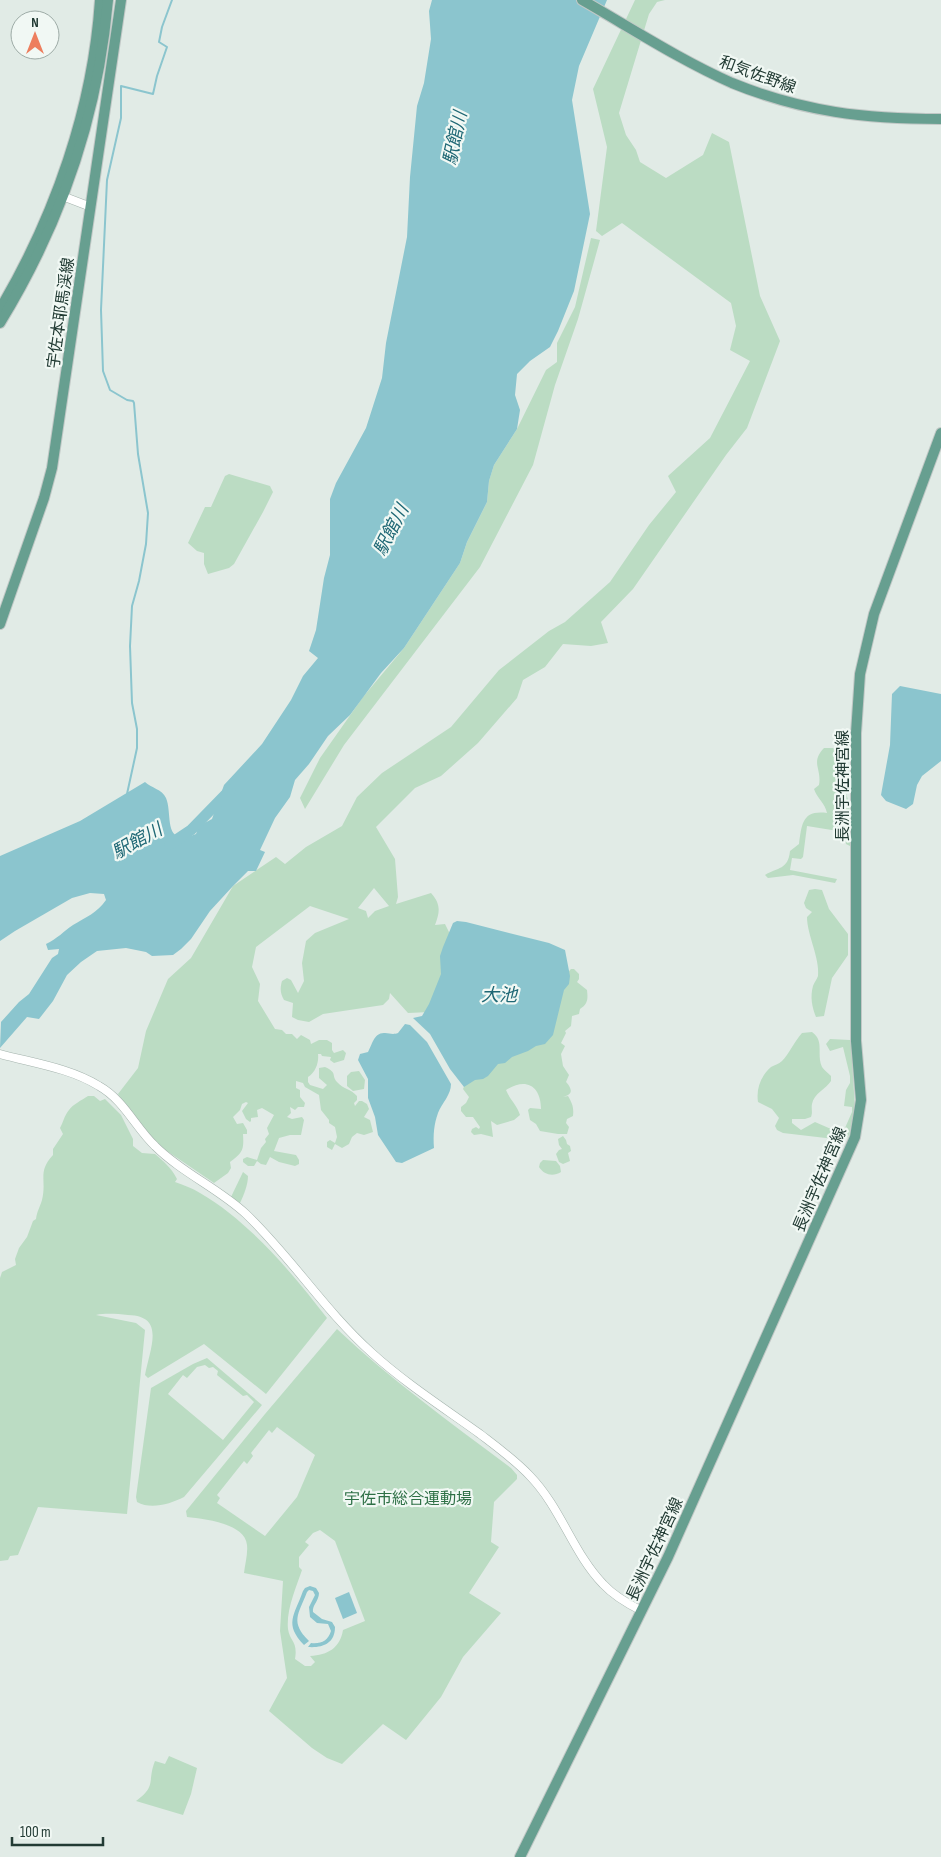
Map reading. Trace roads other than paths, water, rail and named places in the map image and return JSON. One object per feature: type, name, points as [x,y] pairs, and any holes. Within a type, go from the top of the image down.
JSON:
[{"type":"main road","name":"宇佐本耶馬渓線","points":[[0,323],[39,253],[59,195],[84,99],[96,39],[100,0]]},
{"type":"main road","name":"宇佐本耶馬渓線","points":[[0,308],[78,155],[94,95],[108,0]]},
{"type":"main road","name":"宇佐本耶馬渓線","points":[[0,624],[50,477],[121,0]]},
{"type":"main road","name":"和気佐野線","points":[[582,0],[710,72],[775,98],[809,108],[862,116],[941,119]]},
{"type":"main road","name":"長洲宇佐神宮線","points":[[520,1857],[642,1611],[857,1132],[860,1100],[856,1041],[856,733],[860,669],[874,614],[941,434]]},
{"type":"street","points":[[59,195],[90,207]]},
{"type":"street","points":[[0,1054],[77,1075],[108,1091],[154,1145],[246,1214],[341,1323],[364,1346],[389,1367],[503,1451],[522,1468],[553,1505],[584,1560],[598,1580],[621,1600],[642,1611]]},
{"type":"water","points":[[432,0],[607,0],[579,66],[572,100],[590,214],[574,291],[558,331],[550,347],[530,361],[517,374],[515,395],[520,410],[517,429],[494,465],[489,481],[487,502],[467,542],[460,563],[404,648],[381,673],[350,715],[328,736],[309,764],[295,780],[290,797],[275,818],[260,850],[265,852],[256,871],[248,871],[233,886],[210,911],[191,939],[173,955],[152,956],[146,952],[126,948],[97,951],[81,962],[67,975],[53,1001],[39,1019],[27,1017],[0,1048],[1,1022],[29,994],[52,958],[58,954],[59,949],[48,950],[46,944],[95,912],[106,900],[104,894],[90,893],[72,898],[0,941],[0,856],[80,821],[145,782],[162,793],[166,798],[173,833],[178,837],[196,834],[199,826],[212,819],[224,785],[262,744],[291,700],[303,676],[318,658],[309,651],[316,630],[324,578],[330,555],[330,499],[336,483],[366,428],[382,378],[386,343],[407,237],[410,177],[417,106],[424,83],[431,39],[429,11]]},
{"type":"water","points":[[900,686],[941,694],[941,761],[922,776],[917,785],[913,804],[906,809],[886,801],[881,795],[890,745],[892,694]]},
{"type":"water","name":"大池","points":[[457,921],[549,943],[565,950],[570,976],[569,984],[564,990],[553,1035],[545,1044],[512,1057],[505,1063],[498,1064],[488,1076],[475,1080],[464,1087],[450,1069],[430,1034],[413,1018],[422,1016],[429,1004],[441,974],[440,956],[443,947],[453,923]]},
{"type":"water","points":[[405,1024],[410,1025],[427,1042],[451,1084],[450,1092],[437,1117],[434,1130],[434,1148],[402,1163],[396,1162],[378,1135],[375,1117],[368,1098],[368,1079],[358,1060],[360,1054],[368,1052],[378,1035],[381,1033],[398,1033]]},
{"type":"water","points":[[310,1586],[316,1588],[319,1593],[313,1612],[322,1619],[332,1622],[335,1627],[330,1641],[318,1647],[308,1647],[311,1643],[324,1641],[331,1631],[328,1624],[317,1623],[310,1617],[309,1607],[315,1595],[313,1591],[309,1590],[307,1592],[298,1618],[299,1629],[309,1641],[304,1645],[294,1631],[293,1625],[294,1614],[303,1591]]},
{"type":"water","points":[[349,1592],[357,1613],[343,1619],[335,1598]]},
{"type":"waterway","points":[[127,794],[137,748],[137,729],[132,703],[130,646],[132,606],[146,544],[148,513],[138,454],[134,403],[110,390],[103,371],[101,310],[107,180],[121,118],[121,86],[153,94],[167,47],[159,42],[162,27],[172,0]]},
{"type":"waterway","name":"駅館川","points":[[170,844],[191,830],[230,790]]},
{"type":"park label","name":"宇佐市総合運動場","points":[[408,1498]]}]
